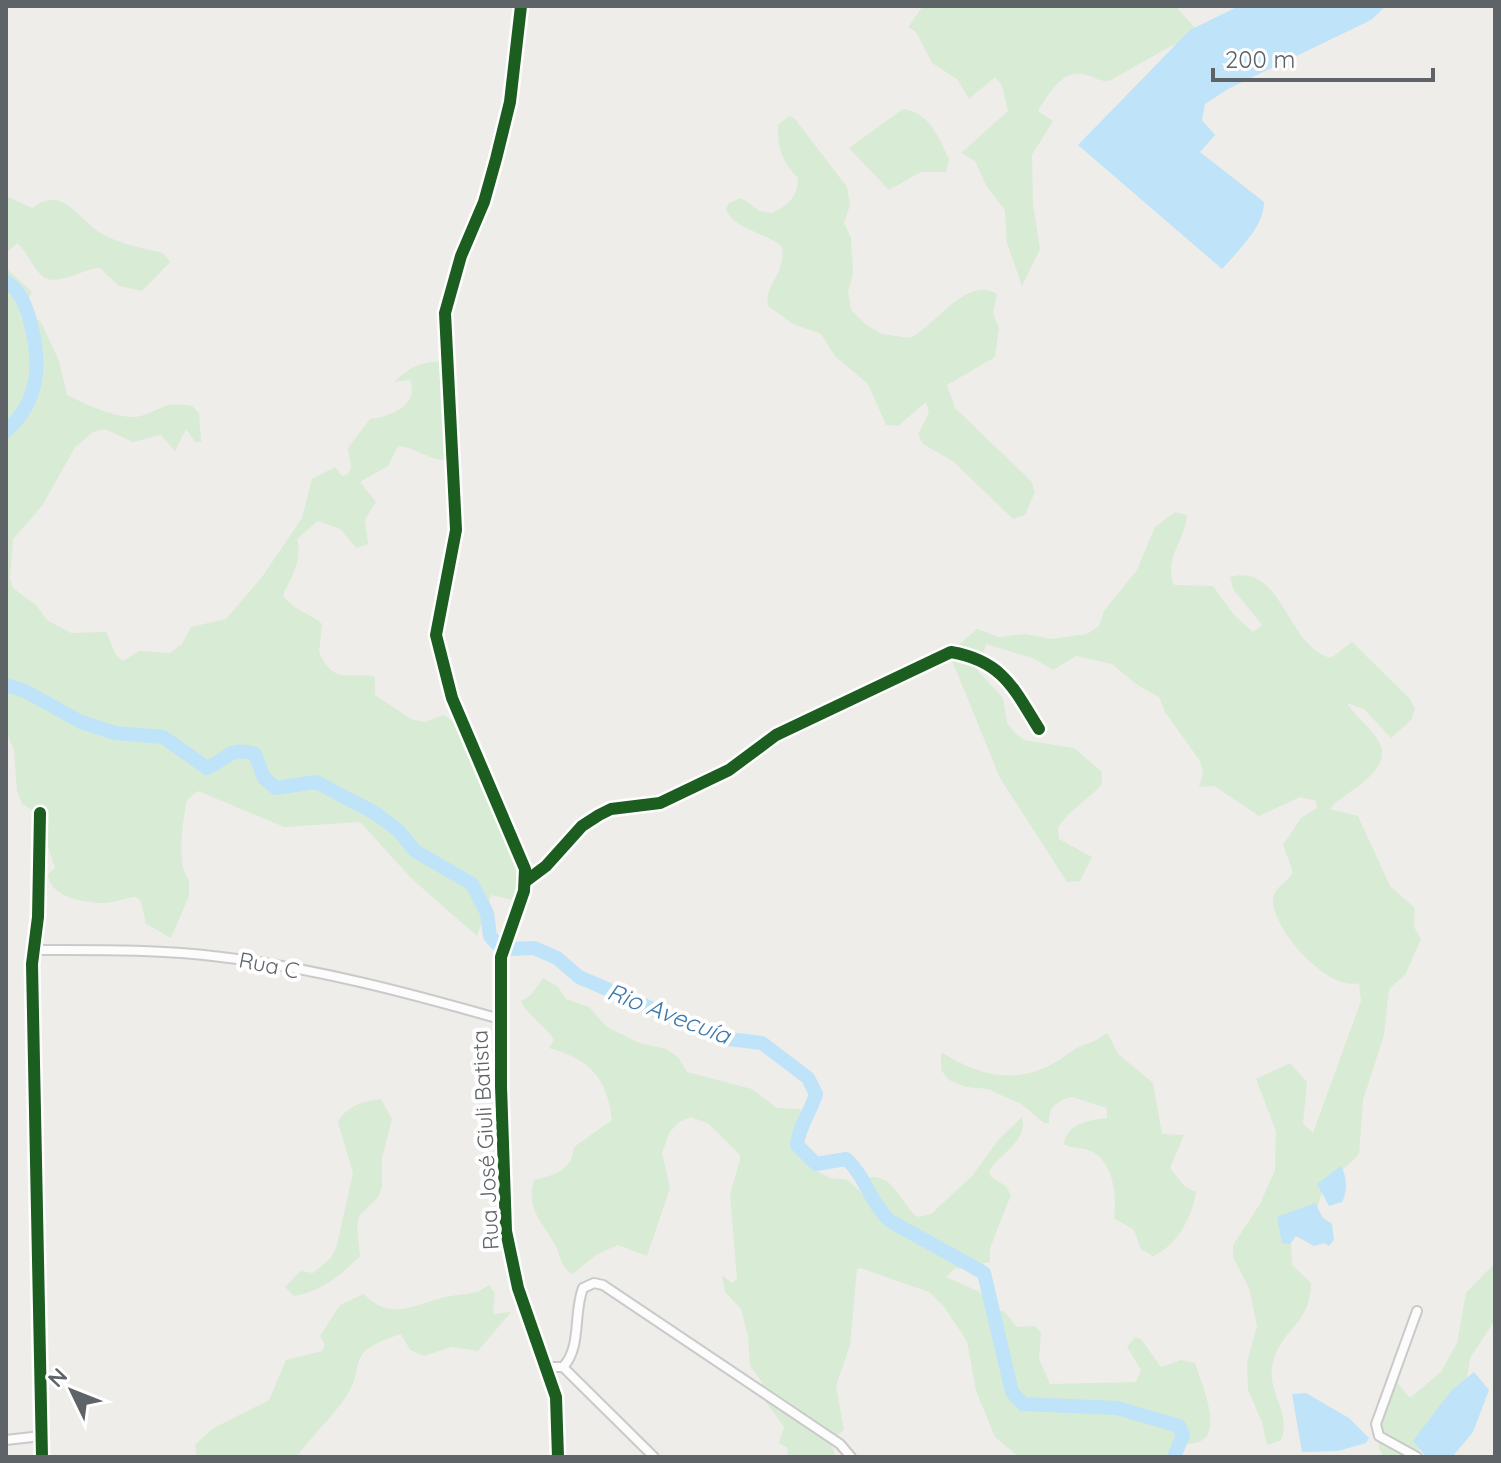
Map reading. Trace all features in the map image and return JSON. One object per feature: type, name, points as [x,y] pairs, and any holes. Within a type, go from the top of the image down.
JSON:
[{"type":"street","points":[[521,6],[510,102],[496,159],[484,202],[456,271],[445,313],[456,530],[436,635],[452,698],[522,857],[526,881],[546,866],[582,826],[599,815],[673,797],[729,770],[776,735],[951,652],[993,665],[1012,685],[1039,729]]},
{"type":"street","points":[[40,813],[38,917],[33,950],[42,1457]]},
{"type":"street","name":"Rua José Giuli Batista","points":[[526,881],[501,957],[500,1019],[508,1251],[556,1397],[558,1457]]},
{"type":"street","name":"Rua C","points":[[33,950],[103,950],[234,958],[373,985],[500,1019]]},
{"type":"street","points":[[563,1367],[570,1360],[576,1338],[577,1303],[583,1288],[594,1283],[603,1285],[840,1444],[851,1457]]},
{"type":"street","points":[[1417,1311],[1376,1424],[1379,1436],[1417,1457]]},
{"type":"street","points":[[547,1367],[563,1367],[654,1457]]},
{"type":"street","points":[[6,1440],[41,1436]]},
{"type":"green space","points":[[923,6],[1175,6],[1199,32],[1192,39],[1171,46],[1109,81],[1081,74],[1072,75],[1058,83],[1047,96],[1038,111],[1053,121],[1032,155],[1033,204],[1040,249],[1022,286],[1007,243],[1005,210],[987,187],[975,161],[961,153],[1008,111],[1002,86],[995,77],[969,99],[957,79],[932,63],[916,32],[908,27]]},
{"type":"green space","points":[[903,109],[920,115],[926,121],[949,159],[946,172],[921,172],[889,190],[849,148]]},
{"type":"green space","points":[[789,116],[795,119],[847,187],[850,205],[844,223],[851,238],[853,274],[848,292],[851,310],[866,325],[882,334],[910,338],[962,297],[985,290],[997,294],[993,313],[999,328],[995,357],[947,385],[955,408],[1031,481],[1035,492],[1025,515],[1013,519],[954,462],[923,444],[918,434],[929,413],[926,402],[898,426],[886,425],[868,384],[835,356],[821,334],[793,324],[768,306],[769,292],[781,265],[782,247],[736,222],[726,209],[729,203],[741,198],[760,211],[772,213],[791,200],[798,178],[784,160],[778,133],[778,125]]},
{"type":"green space","points":[[6,196],[32,208],[53,200],[62,202],[104,235],[163,253],[170,262],[142,291],[119,286],[100,268],[60,279],[46,278],[17,243],[6,253]]},
{"type":"green space","points":[[6,268],[32,292],[20,318],[40,320],[59,361],[67,395],[126,417],[144,415],[176,404],[192,406],[199,413],[201,442],[195,442],[186,429],[175,451],[161,435],[133,442],[105,429],[93,432],[75,447],[42,506],[13,539],[10,578],[13,588],[36,605],[47,620],[71,633],[106,632],[116,655],[123,661],[139,651],[170,653],[182,644],[191,627],[226,619],[262,577],[302,518],[312,479],[335,467],[342,476],[348,475],[351,468],[348,448],[370,419],[386,416],[407,403],[412,389],[410,380],[394,382],[417,366],[444,362],[450,440],[445,460],[398,446],[388,466],[360,482],[376,502],[365,520],[368,544],[356,548],[340,529],[318,521],[297,539],[297,561],[283,595],[291,605],[322,624],[319,652],[330,669],[342,675],[375,677],[375,695],[411,719],[425,722],[443,715],[454,722],[512,847],[518,870],[514,900],[491,895],[477,936],[412,879],[360,822],[284,827],[198,791],[187,800],[182,830],[183,864],[189,880],[189,896],[171,938],[146,924],[141,901],[136,897],[109,903],[88,902],[62,894],[50,882],[48,874],[55,868],[37,813],[22,804],[17,791],[14,751],[6,730]]},
{"type":"green space","points":[[1175,512],[1187,515],[1171,567],[1174,585],[1213,586],[1234,615],[1253,632],[1262,625],[1233,589],[1230,577],[1248,576],[1262,582],[1274,593],[1304,639],[1316,651],[1331,658],[1352,642],[1410,699],[1415,709],[1411,720],[1391,738],[1364,709],[1347,703],[1376,737],[1382,749],[1381,760],[1366,779],[1330,809],[1358,816],[1390,886],[1415,908],[1414,927],[1421,939],[1405,975],[1389,989],[1384,1035],[1363,1100],[1359,1154],[1323,1189],[1316,1212],[1291,1240],[1292,1265],[1311,1283],[1310,1297],[1301,1318],[1281,1343],[1272,1367],[1273,1386],[1284,1431],[1281,1440],[1267,1445],[1262,1422],[1248,1390],[1247,1362],[1257,1326],[1249,1288],[1233,1257],[1233,1245],[1260,1204],[1275,1170],[1276,1131],[1256,1079],[1290,1063],[1307,1082],[1303,1124],[1313,1133],[1361,1001],[1359,983],[1333,978],[1319,969],[1293,943],[1283,929],[1273,902],[1277,889],[1293,872],[1283,845],[1301,818],[1317,808],[1316,801],[1300,797],[1259,816],[1214,786],[1199,787],[1203,773],[1200,761],[1165,712],[1159,697],[1136,684],[1112,664],[1076,656],[1053,670],[1035,659],[986,644],[978,671],[1003,698],[1007,723],[1015,733],[1024,740],[1074,748],[1102,772],[1102,784],[1058,827],[1059,839],[1092,857],[1080,881],[1067,882],[1000,778],[951,658],[954,649],[977,629],[999,637],[1025,634],[1051,639],[1087,634],[1099,626],[1104,611],[1137,570],[1155,527]]},
{"type":"green space","points":[[543,978],[558,987],[566,999],[589,1007],[607,1027],[639,1043],[666,1049],[678,1057],[687,1072],[752,1089],[777,1108],[800,1109],[803,1118],[793,1144],[797,1154],[811,1168],[830,1178],[848,1180],[862,1193],[870,1177],[886,1181],[918,1217],[931,1214],[972,1176],[999,1139],[1022,1117],[1023,1126],[1017,1140],[989,1171],[991,1177],[1006,1186],[1011,1195],[990,1248],[990,1262],[954,1269],[946,1277],[980,1292],[992,1309],[1005,1312],[1017,1327],[1034,1326],[1041,1332],[1039,1359],[1050,1384],[1136,1382],[1141,1370],[1127,1347],[1135,1337],[1141,1339],[1161,1367],[1181,1360],[1195,1363],[1210,1416],[1207,1435],[1201,1441],[1177,1447],[1174,1457],[1019,1457],[995,1437],[976,1391],[967,1341],[944,1307],[929,1292],[860,1268],[857,1269],[850,1345],[836,1386],[844,1430],[830,1441],[836,1457],[787,1457],[788,1448],[779,1443],[784,1427],[761,1395],[762,1382],[750,1366],[748,1336],[741,1309],[725,1292],[722,1275],[732,1283],[737,1279],[730,1194],[740,1155],[709,1124],[691,1117],[679,1122],[669,1133],[662,1153],[670,1188],[647,1256],[618,1245],[596,1255],[573,1274],[563,1264],[536,1214],[532,1199],[534,1180],[561,1170],[570,1161],[574,1147],[612,1120],[606,1092],[594,1072],[575,1058],[549,1048],[554,1040],[521,1001],[531,995]]},
{"type":"green space","points":[[1108,1034],[1118,1054],[1153,1083],[1162,1134],[1184,1135],[1170,1168],[1185,1187],[1196,1192],[1194,1201],[1177,1238],[1153,1256],[1141,1249],[1134,1230],[1114,1218],[1114,1189],[1103,1161],[1088,1150],[1064,1144],[1074,1127],[1107,1118],[1107,1108],[1072,1097],[1054,1106],[1049,1123],[1044,1123],[1021,1104],[988,1089],[966,1087],[949,1080],[941,1070],[941,1052],[991,1074],[1023,1074],[1039,1070]]},
{"type":"green space","points":[[381,1099],[392,1119],[382,1158],[382,1186],[378,1197],[359,1216],[360,1256],[322,1286],[294,1296],[285,1287],[300,1271],[313,1273],[331,1258],[337,1245],[353,1173],[338,1122],[356,1105]]},
{"type":"green space","points":[[1495,1263],[1495,1320],[1470,1358],[1466,1384],[1419,1449],[1421,1457],[1384,1457],[1379,1449],[1378,1437],[1394,1379],[1410,1398],[1441,1372],[1457,1343],[1466,1293]]},
{"type":"green space","points":[[489,1285],[495,1293],[493,1314],[511,1312],[478,1351],[451,1347],[424,1356],[410,1350],[401,1334],[382,1341],[362,1354],[351,1388],[343,1401],[298,1455],[197,1457],[195,1445],[212,1429],[269,1400],[286,1360],[322,1351],[325,1345],[320,1336],[340,1305],[364,1294],[382,1307],[410,1308],[448,1296],[472,1293]]},
{"type":"water","points":[[1239,6],[1386,6],[1371,20],[1228,89],[1205,104],[1202,120],[1215,135],[1200,152],[1264,202],[1255,229],[1222,269],[1078,145],[1190,30]]},
{"type":"water","points":[[1341,1166],[1346,1184],[1344,1198],[1342,1202],[1329,1206],[1317,1184]]},
{"type":"water","points":[[1315,1203],[1323,1218],[1332,1224],[1334,1240],[1329,1246],[1324,1243],[1314,1246],[1296,1236],[1290,1244],[1282,1243],[1277,1217]]},
{"type":"water","points":[[1474,1372],[1489,1390],[1473,1432],[1452,1457],[1426,1457],[1413,1441],[1451,1391]]},
{"type":"water","points":[[1306,1393],[1349,1418],[1369,1438],[1366,1443],[1338,1451],[1302,1452],[1292,1394]]},
{"type":"waterway","name":"Rio Avecuía","points":[[6,282],[18,292],[26,307],[36,348],[36,378],[32,392],[18,419],[6,431]]},
{"type":"waterway","name":"Rio Avecuía","points":[[6,685],[25,691],[81,722],[115,733],[163,737],[207,768],[240,751],[255,754],[264,778],[276,788],[316,782],[375,813],[399,831],[415,851],[472,884],[487,913],[490,936],[496,943],[511,949],[534,948],[557,958],[579,977],[720,1038],[762,1043],[808,1078],[816,1094],[797,1145],[816,1164],[846,1159],[890,1221],[984,1273],[1012,1392],[1023,1404],[1117,1408],[1179,1426],[1183,1435],[1174,1457]]},
{"type":"cycle path","points":[[521,6],[510,102],[496,159],[484,202],[461,256],[445,313],[456,530],[436,635],[452,698],[525,869],[524,891],[501,957],[506,1231],[518,1288],[556,1397],[558,1457]]},
{"type":"cycle path","points":[[526,881],[546,866],[582,826],[599,815],[611,809],[660,803],[729,770],[776,735],[951,652],[969,656],[995,670],[1014,689],[1039,729]]},
{"type":"cycle path","points":[[40,813],[38,917],[32,964],[42,1457]]}]
